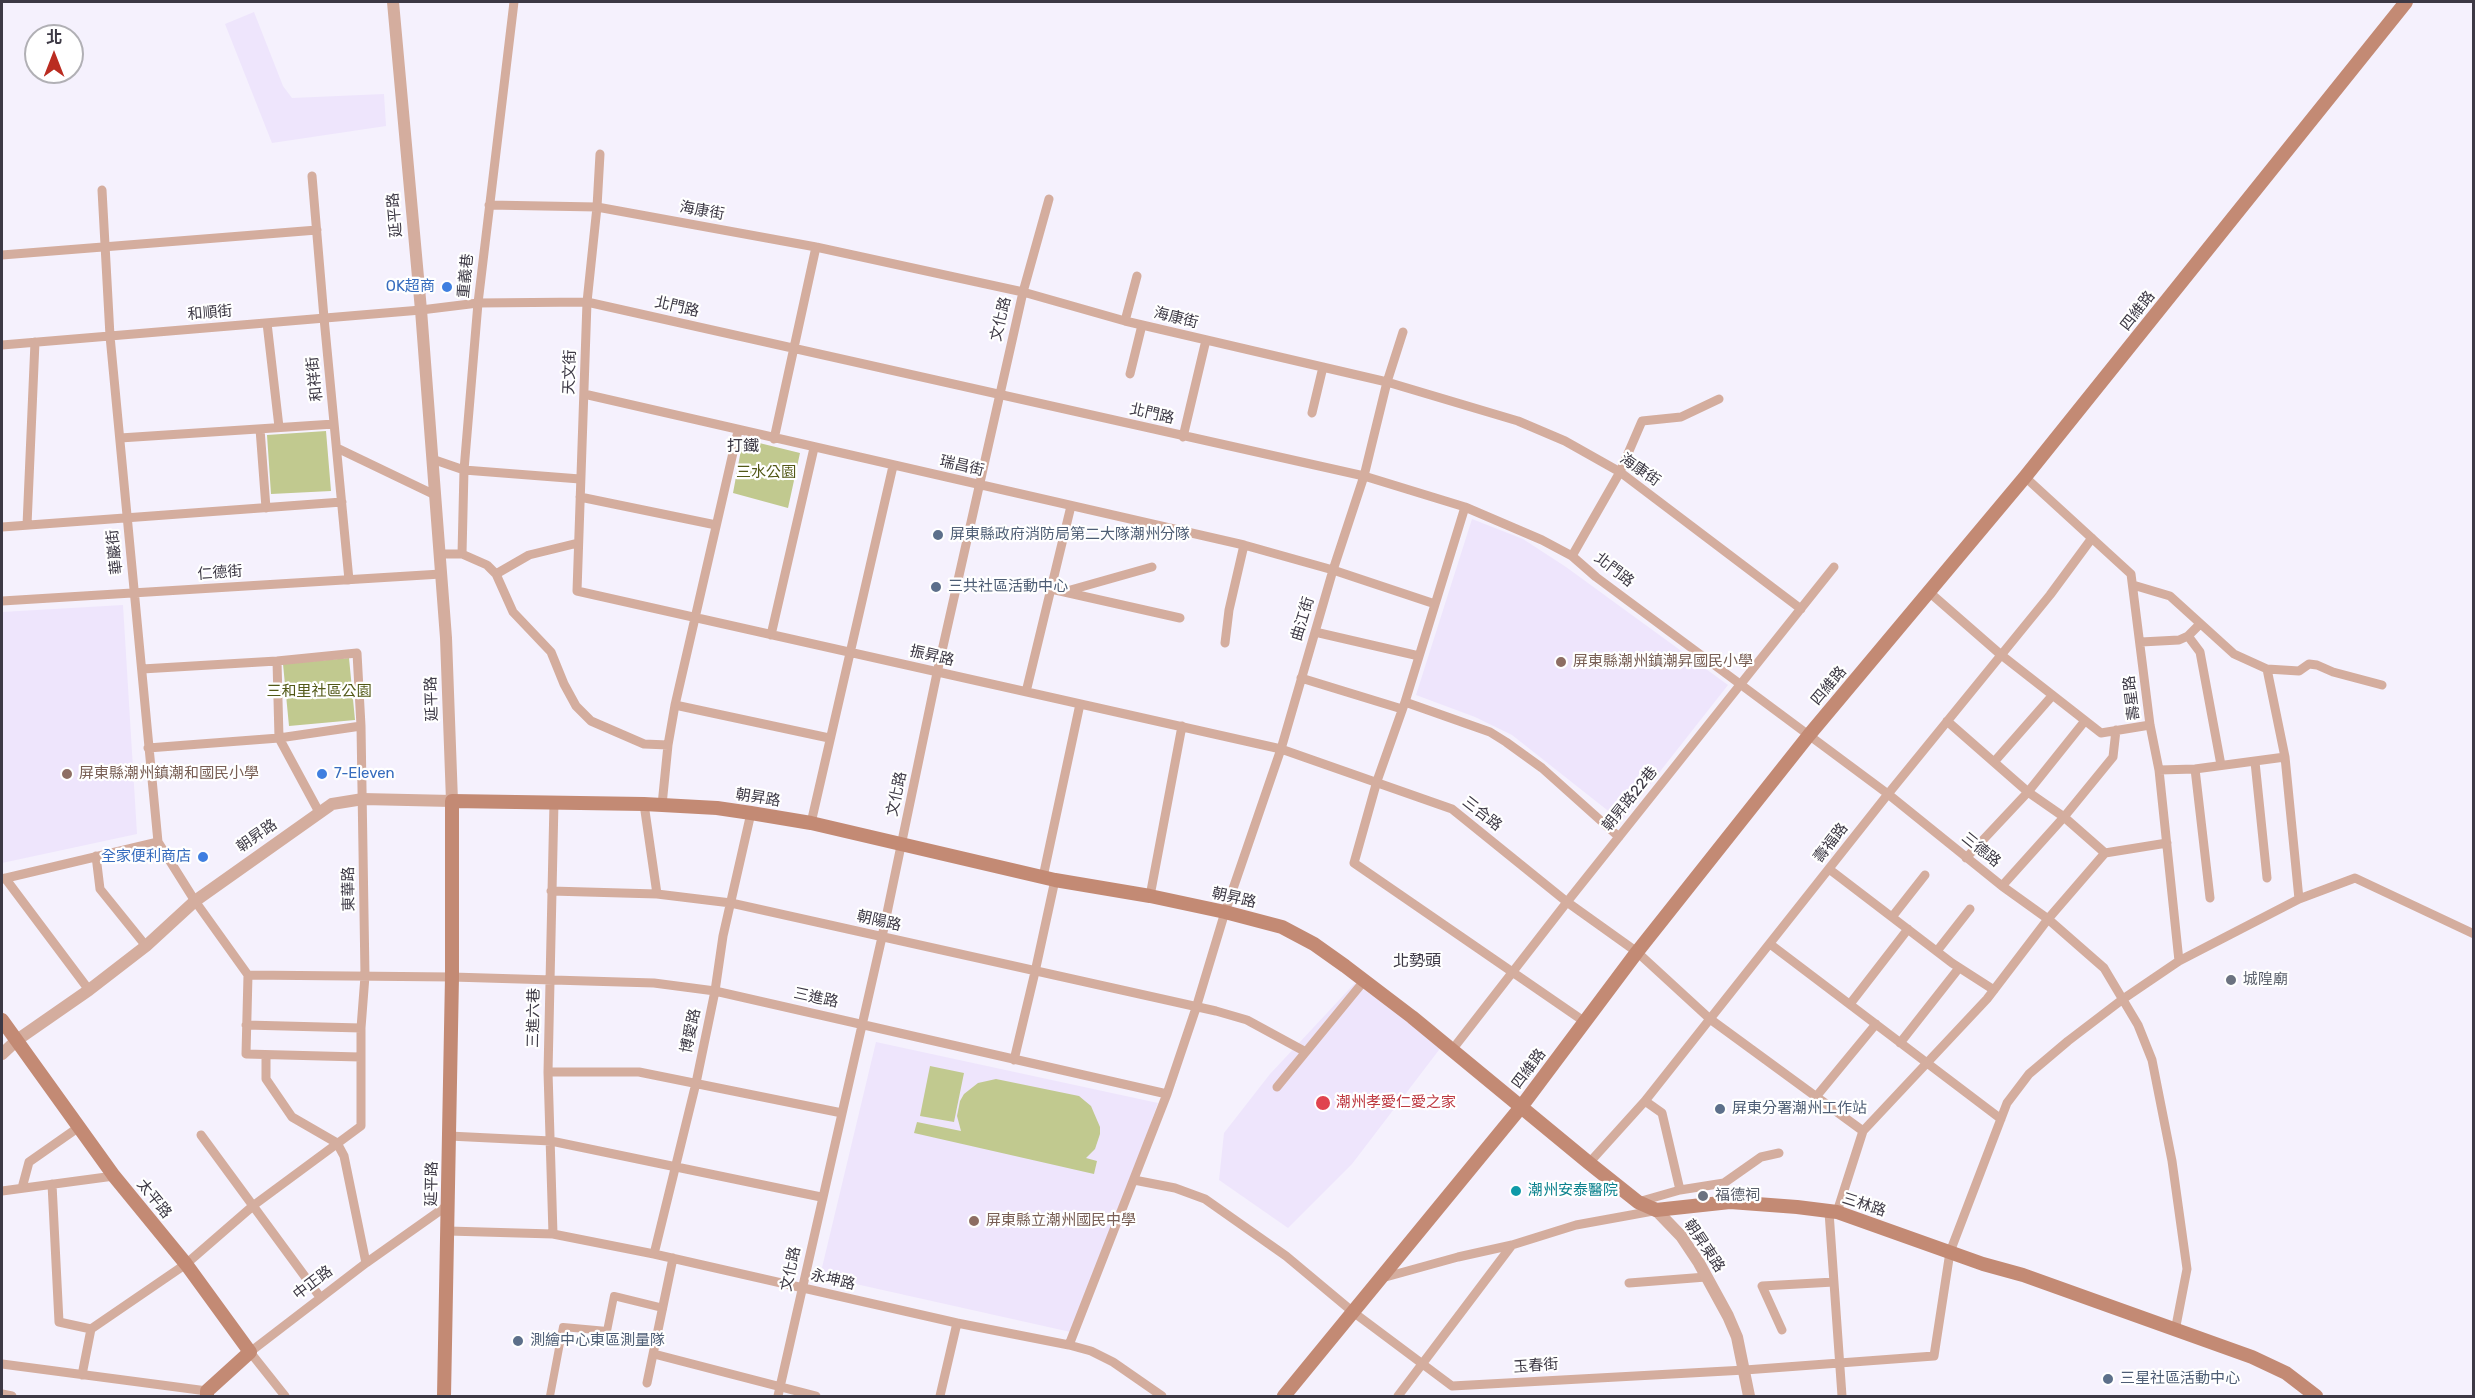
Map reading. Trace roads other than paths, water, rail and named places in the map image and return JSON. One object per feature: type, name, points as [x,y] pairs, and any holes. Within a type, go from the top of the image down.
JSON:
[{"type":"main road","name":"四維路","points":[[1284,1396],[1521,1107],[1637,952],[1809,735],[2025,477],[2406,2]]},
{"type":"main road","name":"朝昇路","points":[[452,801],[644,804],[717,808],[752,813],[811,824],[1049,879],[1225,912],[1282,927],[1314,944],[1364,981],[1521,1107]]},
{"type":"main road","name":"延平路","points":[[444,1396],[452,977],[452,801]]},
{"type":"main road","name":"太平路","points":[[2,1020],[114,1176],[186,1264],[250,1352]]},
{"type":"main road","name":"朝昇東路","points":[[1521,1107],[1638,1202],[1656,1210]]},
{"type":"main road","name":"三林路","points":[[1656,1210],[1730,1202],[1833,1212],[2023,1275],[2260,1360],[2286,1373],[2316,1396]]},
{"type":"main road","name":"中正路","points":[[207,1394],[250,1352]]},
{"type":"street","name":"延平路","points":[[393,2],[440,554],[452,801]]},
{"type":"street","name":"重義巷","points":[[462,554],[464,470],[478,303],[514,2]]},
{"type":"street","name":"天文街","points":[[577,591],[586,302],[597,207],[600,154]]},
{"type":"street","name":"和祥街","points":[[312,176],[350,580]]},
{"type":"street","name":"華巖街","points":[[102,190],[110,336],[158,842],[195,901],[248,975]]},
{"type":"street","name":"文化路","points":[[779,1392],[821,1197],[863,1024],[979,485],[1023,292],[1049,199]]},
{"type":"street","name":"海康街","points":[[489,205],[597,207],[816,247],[1023,292],[1125,321],[1387,382],[1518,421],[1565,441],[1620,472],[1801,609]]},
{"type":"street","points":[[2,255],[317,230]]},
{"type":"street","points":[[774,439],[816,247]]},
{"type":"street","points":[[1125,321],[1137,276]]},
{"type":"street","name":"北門路","points":[[421,310],[478,303],[586,302],[1364,476],[1465,507],[1572,556],[1596,577],[1809,735]]},
{"type":"street","name":"和順街","points":[[2,345],[421,310]]},
{"type":"street","points":[[267,323],[279,427]]},
{"type":"street","points":[[1130,374],[1142,325]]},
{"type":"street","name":"曲江街","points":[[1069,1345],[1167,1094],[1196,1008],[1225,912],[1281,749],[1364,476],[1387,382],[1403,332]]},
{"type":"street","points":[[1183,437],[1206,340]]},
{"type":"street","points":[[27,525],[34,342]]},
{"type":"street","points":[[1312,413],[1323,367]]},
{"type":"street","name":"瑞昌街","points":[[584,394],[1244,545],[1334,570],[1435,604]]},
{"type":"street","points":[[1572,556],[1620,472],[1642,421],[1681,417],[1719,399]]},
{"type":"street","points":[[120,438],[334,424]]},
{"type":"street","points":[[260,429],[266,508]]},
{"type":"street","points":[[662,805],[675,705],[738,431]]},
{"type":"street","points":[[337,448],[435,495]]},
{"type":"street","points":[[771,635],[814,448]]},
{"type":"street","points":[[432,459],[464,470],[580,479]]},
{"type":"street","points":[[811,824],[893,466]]},
{"type":"street","name":"壽星路","points":[[2025,477],[2131,574],[2150,725],[2159,770],[2179,961]]},
{"type":"street","points":[[580,497],[716,525]]},
{"type":"street","points":[[2,527],[342,502]]},
{"type":"street","points":[[1026,692],[1071,506]]},
{"type":"street","points":[[1465,507],[1377,782],[1354,863],[1585,1022]]},
{"type":"street","name":"壽福路","points":[[1589,1163],[1645,1101],[2000,654],[2050,595],[2092,538]]},
{"type":"street","points":[[496,574],[529,555],[578,543]]},
{"type":"street","points":[[1225,644],[1228,610],[1244,545]]},
{"type":"street","points":[[440,554],[462,554],[487,565],[496,574],[513,612],[551,652],[576,706],[591,721],[644,744],[668,745]]},
{"type":"street","points":[[1065,592],[1152,567]]},
{"type":"street","name":"朝昇路22巷","points":[[1452,1050],[1833,567]]},
{"type":"street","name":"仁德街","points":[[2,601],[441,574]]},
{"type":"street","points":[[2133,585],[2170,596],[2234,654],[2267,669],[2299,671],[2309,664],[2317,665],[2333,672],[2382,685]]},
{"type":"street","points":[[1051,589],[1180,618]]},
{"type":"street","name":"振昇路","points":[[577,591],[1281,749]]},
{"type":"street","points":[[1929,592],[2000,654],[2064,703],[2084,722],[2101,733],[2150,725]]},
{"type":"street","points":[[2141,642],[2180,640],[2188,636],[2200,624]]},
{"type":"street","points":[[1315,632],[1419,656]]},
{"type":"street","points":[[2188,636],[2200,652],[2221,765]]},
{"type":"street","name":"東華路","points":[[277,661],[357,652],[363,799],[364,976],[360,1057],[361,1126],[337,1143]]},
{"type":"street","points":[[142,669],[277,661],[279,738],[320,812]]},
{"type":"street","points":[[2267,669],[2285,757],[2299,899]]},
{"type":"street","points":[[1301,678],[1403,705],[1490,732],[1542,768],[1619,837]]},
{"type":"street","points":[[1994,762],[2052,696]]},
{"type":"street","points":[[1014,1060],[1035,972],[1080,704]]},
{"type":"street","points":[[675,705],[829,738]]},
{"type":"street","points":[[1947,721],[2028,792],[2064,817],[2105,853]]},
{"type":"street","points":[[1966,858],[2028,792],[2084,722]]},
{"type":"street","points":[[148,748],[279,738],[361,726]]},
{"type":"street","points":[[1149,896],[1182,726]]},
{"type":"street","points":[[2002,886],[2064,817],[2113,757],[2116,730]]},
{"type":"street","name":"三德路","points":[[1809,735],[1888,794],[2002,886],[2048,919],[2104,968],[2138,1025],[2152,1060],[2172,1161],[2187,1269],[2175,1331]]},
{"type":"street","name":"三合路","points":[[1281,749],[1452,809],[1567,902],[1637,952],[1710,1019],[1863,1131]]},
{"type":"street","points":[[2159,770],[2195,769],[2285,757]]},
{"type":"street","points":[[2255,762],[2267,879]]},
{"type":"street","points":[[2195,769],[2210,898]]},
{"type":"street","name":"朝昇路","points":[[2,1054],[17,1040],[89,990],[146,946],[195,901],[332,804],[363,799],[452,801]]},
{"type":"street","name":"三進六巷","points":[[554,802],[548,1072],[554,1234]]},
{"type":"street","points":[[644,804],[657,894]]},
{"type":"street","name":"博愛路","points":[[654,1254],[696,1083],[730,903],[752,813]]},
{"type":"street","points":[[89,990],[3,878],[158,842]]},
{"type":"street","points":[[1842,1396],[1834,1282],[1833,1212],[1863,1131],[1994,990],[2048,919],[2105,853],[2167,843]]},
{"type":"street","points":[[96,856],[100,889],[146,946]]},
{"type":"street","points":[[1829,869],[1959,968],[1994,990]]},
{"type":"street","points":[[1892,917],[1924,875]]},
{"type":"street","points":[[1950,1252],[2007,1103],[2029,1074],[2123,999],[2179,961],[2299,899],[2355,878],[2474,934]]},
{"type":"street","name":"朝陽路","points":[[551,891],[657,894],[730,903],[1247,1020],[1304,1052]]},
{"type":"street","points":[[1937,951],[1970,909]]},
{"type":"street","points":[[1850,1004],[1908,929]]},
{"type":"street","points":[[1770,944],[2001,1119]]},
{"type":"street","points":[[1900,1042],[1959,968]]},
{"type":"street","points":[[248,975],[246,1054],[360,1057]]},
{"type":"street","name":"三進路","points":[[248,975],[637,981],[714,991],[1167,1094]]},
{"type":"street","points":[[1277,1087],[1364,981]]},
{"type":"street","points":[[1815,1098],[1876,1024]]},
{"type":"street","points":[[246,1025],[361,1028]]},
{"type":"street","points":[[266,1056],[266,1079],[292,1117],[337,1143],[344,1156],[366,1263]]},
{"type":"street","points":[[548,1072],[639,1072],[842,1113]]},
{"type":"street","points":[[1645,1101],[1662,1113],[1680,1190]]},
{"type":"street","points":[[22,1188],[29,1162],[79,1127]]},
{"type":"street","points":[[201,1135],[320,1297]]},
{"type":"street","points":[[449,1136],[551,1141],[821,1197]]},
{"type":"street","points":[[82,1375],[91,1329],[186,1264],[254,1205],[337,1143]]},
{"type":"street","points":[[1638,1202],[1680,1190],[1724,1183],[1761,1157],[1779,1154]]},
{"type":"street","points":[[2,1191],[114,1176]]},
{"type":"street","name":"玉春街","points":[[1134,1180],[1175,1188],[1205,1199],[1286,1256],[1353,1312],[1452,1386],[1745,1370],[1934,1356],[1950,1252]]},
{"type":"street","points":[[1724,1183],[1730,1202]]},
{"type":"street","points":[[52,1184],[59,1322],[91,1329]]},
{"type":"street","name":"中正路","points":[[250,1352],[320,1297],[448,1205]]},
{"type":"street","name":"三林路","points":[[1378,1279],[1512,1245],[1576,1225],[1656,1210]]},
{"type":"street","name":"朝昇東路","points":[[1656,1210],[1681,1236],[1732,1327],[1745,1370],[1749,1396]]},
{"type":"street","name":"永坤路","points":[[448,1231],[554,1234],[673,1258],[957,1323],[1069,1345],[1091,1351],[1113,1362],[1162,1396]]},
{"type":"street","points":[[1398,1396],[1512,1245]]},
{"type":"street","points":[[647,1383],[673,1258]]},
{"type":"street","points":[[1629,1283],[1706,1277]]},
{"type":"street","points":[[1782,1330],[1762,1286],[1834,1282]]},
{"type":"street","points":[[550,1396],[563,1327],[607,1331],[615,1296],[663,1308]]},
{"type":"street","points":[[940,1396],[957,1323]]},
{"type":"street","name":"太平路","points":[[250,1352],[285,1396]]},
{"type":"street","points":[[654,1354],[779,1392],[816,1396]]},
{"type":"street","points":[[2,1364],[207,1394]]},
{"type":"street","points":[[2,1394],[12,1396]]},
{"type":"place","name":"OK超商","points":[[447,287]]},
{"type":"place","name":"屏東縣政府消防局第二大隊潮州分隊","points":[[938,535]]},
{"type":"place","name":"三共社區活動中心","points":[[936,587]]},
{"type":"place","name":"屏東縣潮州鎮潮昇國民小學","points":[[1561,662]]},
{"type":"place","name":"屏東縣潮州鎮潮和國民小學","points":[[67,774]]},
{"type":"place","name":"7-Eleven","points":[[322,774]]},
{"type":"place","name":"全家便利商店","points":[[203,857]]},
{"type":"place","name":"城隍廟","points":[[2231,980]]},
{"type":"place","name":"潮州孝愛仁愛之家","points":[[1323,1103]]},
{"type":"place","name":"屏東分署潮州工作站","points":[[1720,1109]]},
{"type":"place","name":"潮州安泰醫院","points":[[1516,1191]]},
{"type":"place","name":"福德祠","points":[[1703,1196]]},
{"type":"place","name":"屏東縣立潮州國民中學","points":[[974,1221]]},
{"type":"place","name":"測繪中心東區測量隊","points":[[518,1341]]},
{"type":"place","name":"三星社區活動中心","points":[[2108,1379]]},
{"type":"district","name":"打鐵","points":[[743,446]]},
{"type":"district","name":"北勢頭","points":[[1417,961]]},
{"type":"park label","name":"三水公園","points":[[766,473]]},
{"type":"park label","name":"三和里社區公園","points":[[319,692]]}]
